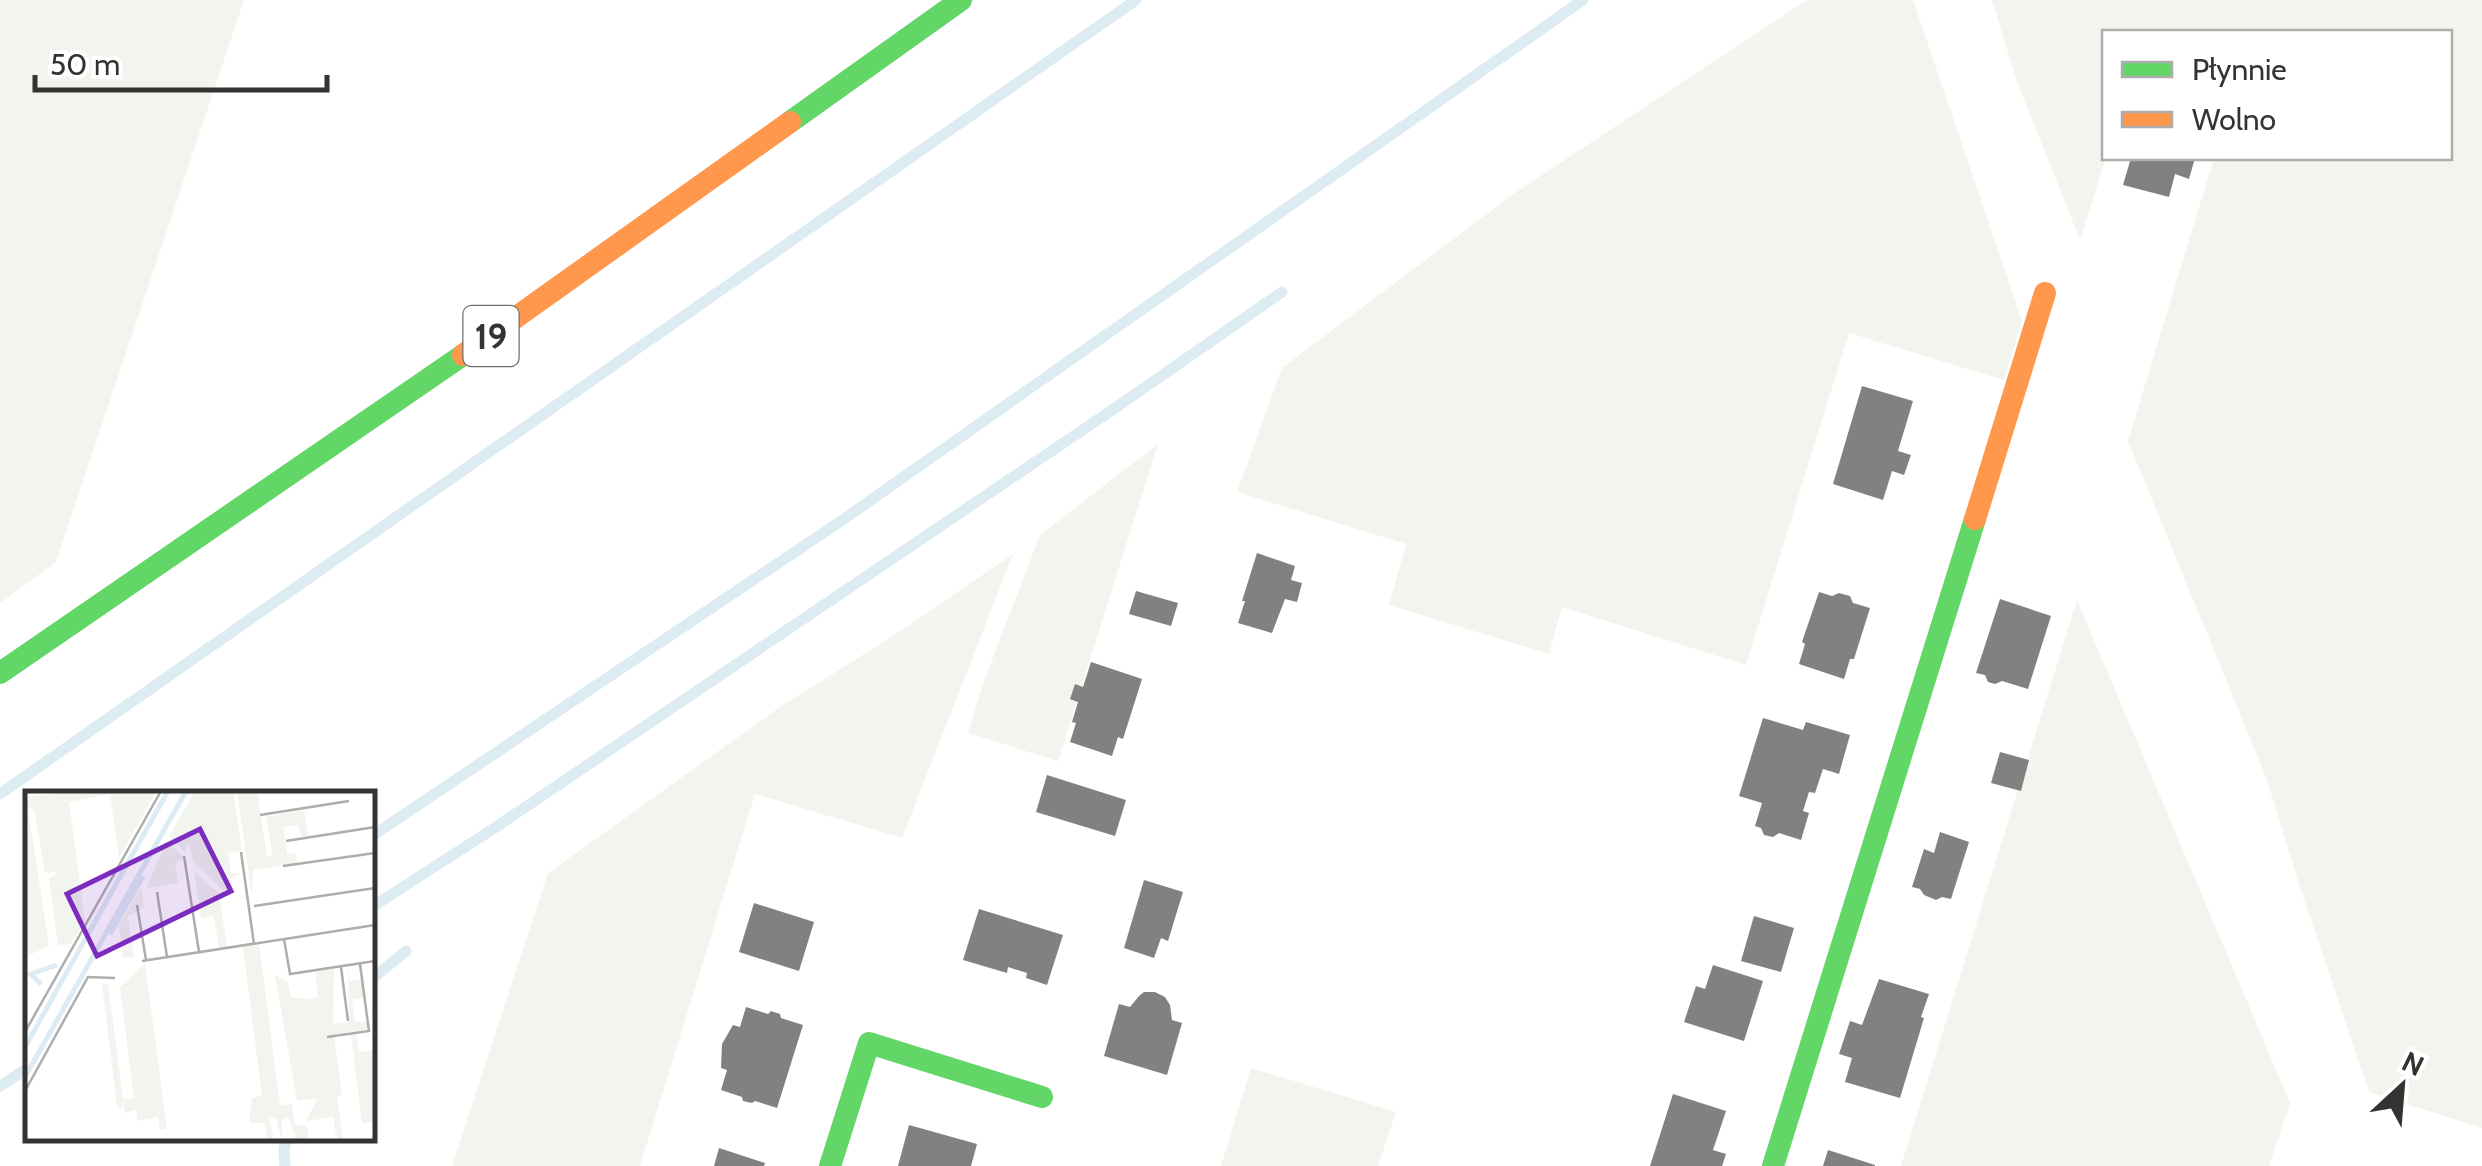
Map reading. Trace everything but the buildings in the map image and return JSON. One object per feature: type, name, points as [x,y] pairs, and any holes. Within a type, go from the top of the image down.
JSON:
[{"type":"main road","name":"19","points":[[0,673],[422,386],[961,0]]},
{"type":"main road","points":[[1774,1166],[2045,293]]},
{"type":"main road","points":[[830,1166],[869,1043],[1042,1098]]},
{"type":"shaded area","points":[[0,0],[244,0],[56,562],[0,603]]},
{"type":"shaded area","points":[[1807,0],[1913,0],[2022,321],[2004,380],[1849,333],[1746,665],[1562,607],[1549,654],[1389,605],[1406,544],[1237,492],[1282,368],[1519,190]]},
{"type":"shaded area","points":[[1992,0],[2482,0],[2482,1128],[2369,1092],[2266,777],[2128,441],[2213,160],[2452,160],[2452,30],[2102,30],[2102,160],[2105,160],[2080,240],[2017,82]]},
{"type":"shaded area","points":[[1158,444],[1058,761],[968,733],[1040,535]]},
{"type":"shaded area","points":[[1013,554],[902,838],[755,794],[640,1166],[452,1166],[548,873],[780,707]]},
{"type":"shaded area","points":[[2077,600],[2290,1103],[2269,1166],[1901,1166]]},
{"type":"shaded area","points":[[1251,1068],[1396,1112],[1378,1166],[1221,1166]]},
{"type":"waterway","points":[[0,794],[1136,0]]},
{"type":"waterway","points":[[375,834],[841,521],[1583,0]]},
{"type":"waterway","points":[[375,905],[493,829],[1282,292]]},
{"type":"waterway","points":[[375,977],[406,951]]},
{"type":"waterway","points":[[0,1086],[25,1070]]},
{"type":"waterway","points":[[285,1166],[286,1141]]},
{"type":"traffic: fast","points":[[790,122],[961,0]]},
{"type":"traffic: fast","points":[[0,673],[463,355]]},
{"type":"traffic: fast","points":[[1773,1166],[1975,519]]},
{"type":"traffic: fast","points":[[830,1166],[869,1043],[1042,1097]]},
{"type":"traffic: slow","points":[[463,355],[790,122]]},
{"type":"traffic: slow","points":[[1975,519],[2045,293]]}]
